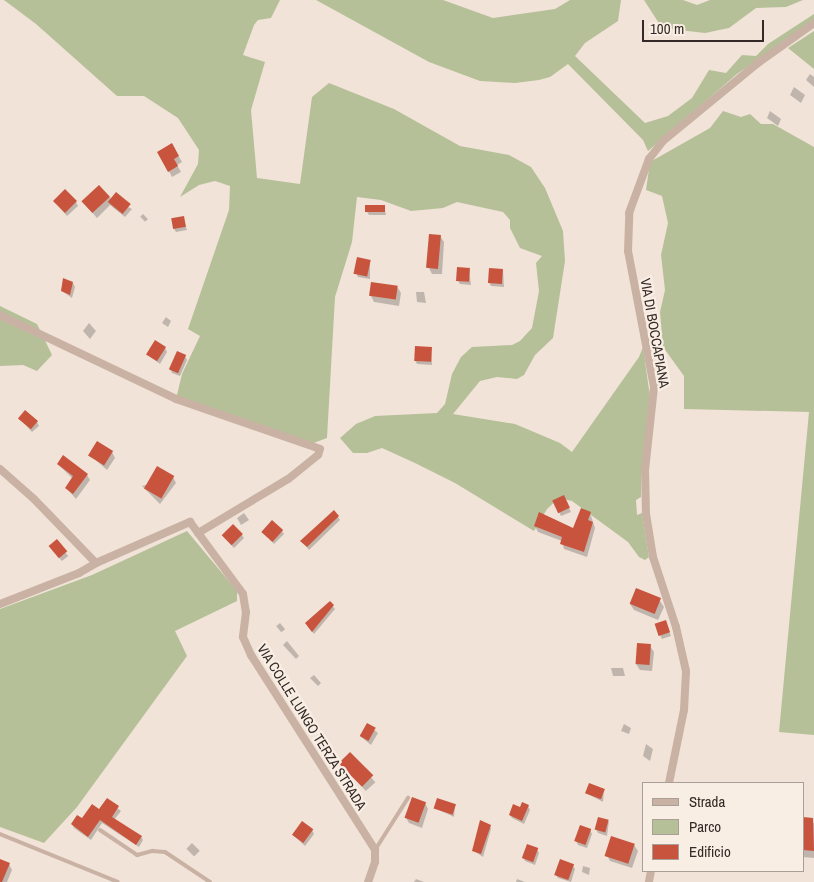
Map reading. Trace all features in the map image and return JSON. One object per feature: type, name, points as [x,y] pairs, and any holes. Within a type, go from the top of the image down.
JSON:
[{"type":"street","name":"VIA DI BOCCAPIANA","points":[[669,782],[684,710],[686,671],[676,627],[653,557],[646,514],[645,470],[654,388],[628,250],[629,213],[649,159],[663,141],[758,63],[814,23]]},
{"type":"street","points":[[0,315],[176,399],[320,448],[318,455],[288,479],[198,534],[190,522],[96,563],[79,573],[0,604]]},
{"type":"street","points":[[0,469],[34,499],[96,563]]},
{"type":"street","name":"VIA COLLE LUNGO TERZA STRADA","points":[[198,534],[242,594],[246,612],[243,637],[251,655],[375,850]]},
{"type":"street","points":[[368,882],[375,862],[375,850]]},
{"type":"lane","points":[[375,850],[408,798]]},
{"type":"lane","points":[[100,830],[137,855],[152,851],[165,852],[210,882]]},
{"type":"lane","points":[[0,834],[118,882]]},
{"type":"green space","points":[[4,0],[280,0],[271,18],[258,20],[254,25],[243,55],[265,62],[251,110],[257,178],[300,184],[312,97],[329,83],[394,109],[460,146],[509,155],[531,167],[545,188],[563,231],[565,261],[553,338],[535,355],[524,375],[517,379],[497,377],[480,381],[453,414],[515,424],[560,443],[572,452],[639,357],[643,347],[650,397],[641,477],[641,497],[636,500],[637,515],[642,513],[649,557],[645,560],[639,557],[628,542],[572,501],[559,498],[547,509],[534,531],[455,483],[415,463],[382,448],[367,453],[353,453],[340,438],[356,424],[375,416],[437,413],[445,404],[452,374],[461,357],[472,347],[512,345],[520,341],[532,328],[539,291],[536,263],[542,256],[520,248],[510,228],[510,220],[503,212],[457,202],[443,208],[411,211],[381,200],[357,197],[352,242],[335,297],[327,438],[311,444],[176,399],[182,374],[200,336],[188,329],[229,210],[230,186],[215,181],[199,185],[180,197],[198,164],[199,150],[178,118],[144,96],[117,96],[36,24]]},
{"type":"green space","points":[[316,0],[443,0],[493,18],[555,9],[570,0],[621,0],[618,21],[585,43],[575,56],[645,123],[668,116],[692,98],[709,70],[726,73],[742,55],[756,56],[768,44],[814,14],[814,24],[805,27],[737,74],[648,151],[643,140],[568,64],[550,77],[539,80],[515,83],[480,81],[429,62]]},
{"type":"green space","points":[[644,0],[683,0],[697,5],[710,0],[803,0],[786,7],[756,8],[729,28],[705,33],[662,28]]},
{"type":"green space","points":[[814,31],[814,69],[788,48]]},
{"type":"green space","points":[[723,111],[741,117],[750,114],[761,124],[773,124],[814,147],[814,735],[779,732],[809,412],[684,409],[684,376],[663,347],[660,312],[665,290],[661,255],[668,223],[662,196],[646,190],[650,162],[710,128]]},
{"type":"green space","points":[[0,306],[37,324],[52,355],[37,371],[23,365],[0,366]]},
{"type":"green space","points":[[187,531],[237,591],[237,601],[175,631],[187,656],[77,807],[44,843],[0,827],[0,609],[92,575]]},
{"type":"building","points":[[172,143],[179,156],[174,159],[178,166],[168,172],[157,152]]},
{"type":"building","points":[[99,185],[110,197],[92,213],[81,201]]},
{"type":"building","points":[[65,189],[77,201],[65,213],[53,201]]},
{"type":"building","points":[[116,192],[131,204],[123,214],[108,202]]},
{"type":"building","points":[[365,205],[385,205],[385,212],[365,212]]},
{"type":"building","points":[[184,216],[186,227],[173,229],[171,218]]},
{"type":"building","points":[[429,234],[441,235],[438,269],[426,268]]},
{"type":"building","points":[[357,257],[371,260],[367,277],[353,274]]},
{"type":"building","points":[[457,267],[470,268],[469,282],[456,281]]},
{"type":"building","points":[[489,268],[503,269],[502,284],[488,283]]},
{"type":"building","points":[[63,278],[73,282],[70,295],[61,291]]},
{"type":"building","points":[[371,282],[398,286],[396,300],[369,296]]},
{"type":"building","points":[[155,340],[166,347],[157,361],[146,354]]},
{"type":"building","points":[[415,346],[432,347],[431,362],[414,361]]},
{"type":"building","points":[[177,351],[186,355],[178,373],[169,369]]},
{"type":"building","points":[[25,410],[38,421],[31,429],[18,418]]},
{"type":"building","points":[[97,441],[113,451],[104,465],[88,455]]},
{"type":"building","points":[[63,455],[88,474],[73,494],[65,488],[73,476],[57,464]]},
{"type":"building","points":[[157,466],[174,476],[161,499],[144,489]]},
{"type":"building","points":[[564,495],[570,508],[558,513],[552,500]]},
{"type":"building","points":[[581,508],[591,512],[588,520],[593,522],[584,552],[560,544],[562,537],[534,526],[539,512],[573,528]]},
{"type":"building","points":[[334,510],[339,516],[307,547],[300,541]]},
{"type":"building","points":[[272,520],[283,530],[272,542],[261,532]]},
{"type":"building","points":[[233,524],[243,534],[232,545],[222,535]]},
{"type":"building","points":[[57,539],[67,551],[59,558],[49,546]]},
{"type":"building","points":[[636,588],[661,598],[655,614],[630,604]]},
{"type":"building","points":[[330,601],[334,605],[312,632],[305,623]]},
{"type":"building","points":[[666,620],[670,632],[659,636],[655,624]]},
{"type":"building","points":[[637,643],[651,644],[650,665],[636,664]]},
{"type":"building","points":[[367,723],[376,728],[368,741],[360,736]]},
{"type":"building","points":[[350,752],[373,775],[362,787],[339,763]]},
{"type":"building","points":[[589,783],[605,789],[601,799],[585,793]]},
{"type":"building","points":[[412,797],[426,802],[419,823],[404,818]]},
{"type":"building","points":[[107,798],[119,806],[112,817],[142,836],[136,845],[100,820],[88,837],[71,824],[77,815],[82,818],[92,804],[99,809]]},
{"type":"building","points":[[437,798],[456,804],[453,815],[434,808]]},
{"type":"building","points":[[522,802],[529,805],[522,821],[509,815],[513,804],[520,807]]},
{"type":"building","points":[[598,817],[609,820],[605,832],[595,830]]},
{"type":"building","points":[[804,817],[813,818],[814,851],[804,850]]},
{"type":"building","points":[[480,820],[491,825],[481,854],[472,851]]},
{"type":"building","points":[[302,821],[313,829],[303,843],[292,835]]},
{"type":"building","points":[[580,825],[591,829],[585,845],[574,841]]},
{"type":"building","points":[[611,836],[635,844],[628,864],[605,856]]},
{"type":"building","points":[[527,844],[538,848],[533,862],[522,858]]},
{"type":"building","points":[[0,859],[10,863],[2,882],[0,882]]},
{"type":"building","points":[[560,859],[574,864],[568,880],[554,875]]}]
